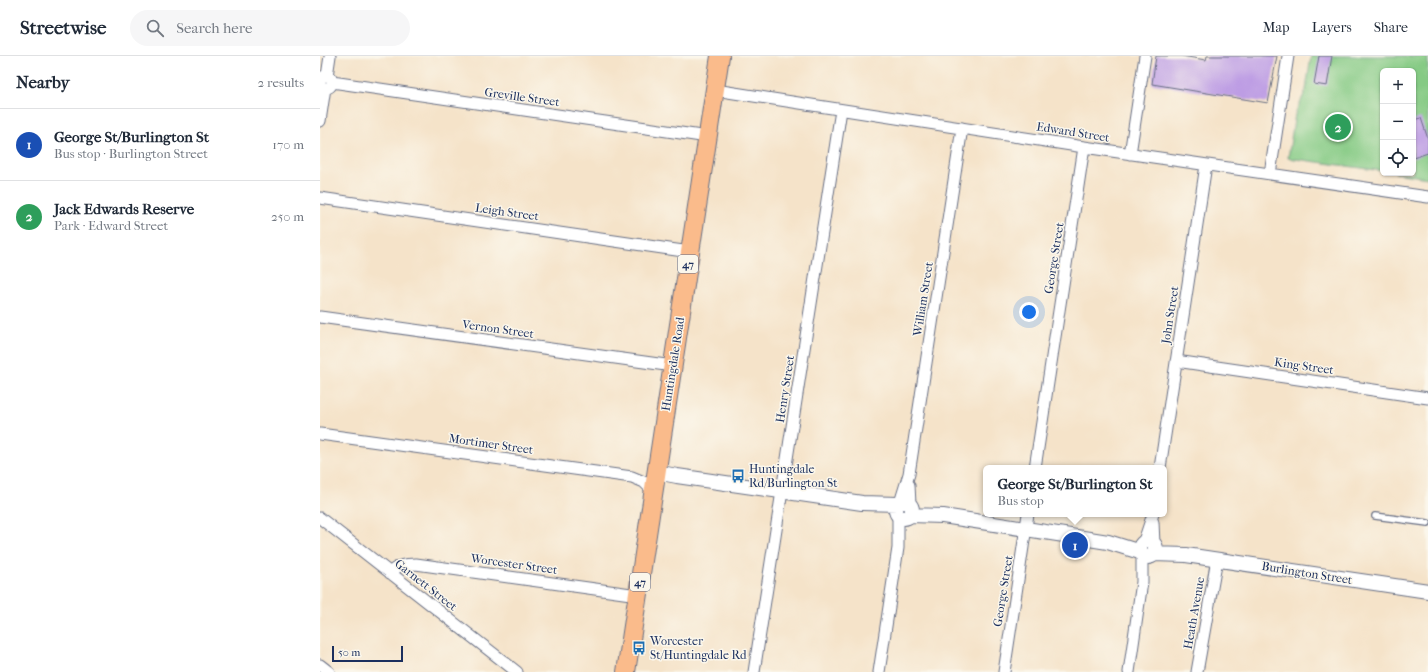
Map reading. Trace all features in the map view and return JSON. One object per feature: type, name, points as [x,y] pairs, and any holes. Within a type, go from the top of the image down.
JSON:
[{"type":"main road","name":"Huntingdale Road","points":[[626,672],[720,56]]},
{"type":"street","points":[[320,121],[330,56]]},
{"type":"street","points":[[1130,154],[1145,56]]},
{"type":"street","points":[[1270,174],[1288,56]]},
{"type":"street","name":"Greville Street","points":[[325,81],[708,137]]},
{"type":"street","name":"Edward Street","points":[[715,90],[1130,154],[1428,197]]},
{"type":"street","name":"Henry Street","points":[[754,672],[841,110]]},
{"type":"street","name":"William Street","points":[[879,672],[962,128]]},
{"type":"street","name":"George Street","points":[[1035,465],[1084,147]]},
{"type":"street","name":"John Street","points":[[1160,465],[1206,165]]},
{"type":"street","name":"Leigh Street","points":[[320,198],[690,252]]},
{"type":"street","name":"Vernon Street","points":[[320,317],[672,366]]},
{"type":"street","name":"King Street","points":[[1176,361],[1428,398]]},
{"type":"street","name":"Mortimer Street","points":[[320,434],[632,477],[644,482],[654,491]]},
{"type":"street","name":"Burlington Street","points":[[656,472],[862,503],[1186,555],[1428,591]]},
{"type":"street","name":"George Street","points":[[1004,672],[1028,517]]},
{"type":"street","points":[[1128,672],[1153,517]]},
{"type":"street","name":"Garnett Street","points":[[320,518],[517,672]]},
{"type":"street","name":"Heath Avenue","points":[[1197,672],[1217,559]]},
{"type":"street","name":"Worcester Street","points":[[390,572],[396,567],[405,564],[416,564],[638,595]]},
{"type":"street","points":[[320,665],[329,672]]},
{"type":"lane","points":[[1375,516],[1428,523]]},
{"type":"green space","points":[[1311,56],[1428,56],[1428,178],[1415,176],[1416,68],[1380,68],[1380,171],[1288,158],[1295,114],[1306,90]]},
{"type":"building","points":[[1156,56],[1181,56],[1206,60],[1207,56],[1277,56],[1268,103],[1152,84]]},
{"type":"building","points":[[1319,56],[1332,56],[1327,86],[1314,84]]},
{"type":"building","points":[[1421,118],[1428,139],[1428,153],[1416,157],[1416,140],[1416,119]]},
{"type":"place","name":"Jack Edwards Reserve","points":[[1338,127]]},
{"type":"place","name":"Huntingdale Rd/Burlington St","points":[[738,476]]},
{"type":"place","name":"George St/Burlington St","points":[[1075,545]]},
{"type":"place","name":"Worcester St/Huntingdale Rd","points":[[639,648]]}]
